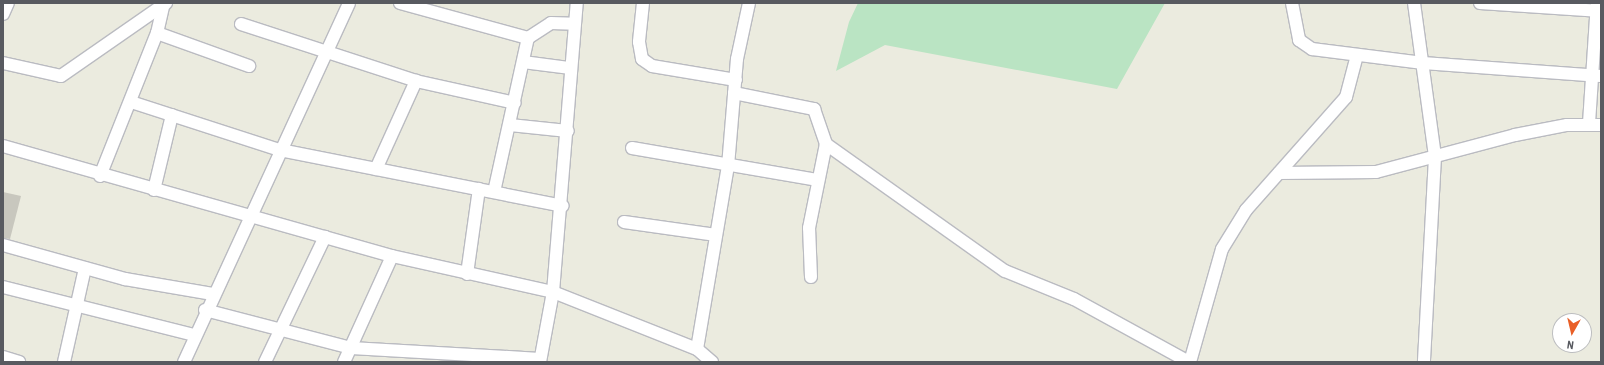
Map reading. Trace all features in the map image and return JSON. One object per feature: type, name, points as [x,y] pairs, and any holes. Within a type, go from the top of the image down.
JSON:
[{"type":"street","points":[[3,14],[8,3]]},
{"type":"street","points":[[184,362],[205,310],[349,3]]},
{"type":"street","points":[[400,3],[528,38]]},
{"type":"street","points":[[205,310],[350,348],[495,360],[540,361],[553,292],[562,206],[568,131],[569,68],[577,3]]},
{"type":"street","points":[[644,3],[639,42],[642,59],[652,66],[736,80]]},
{"type":"street","points":[[1292,3],[1295,28],[1304,45],[1357,55],[1423,63],[1597,76]]},
{"type":"street","points":[[1414,3],[1435,157],[1424,362]]},
{"type":"street","points":[[1279,173],[1376,172],[1515,136],[1595,124],[1598,8],[1480,3]]},
{"type":"street","points":[[697,349],[728,166],[734,93],[745,4]]},
{"type":"street","points":[[100,176],[131,102],[157,33],[164,5]]},
{"type":"street","points":[[3,63],[61,76],[164,5]]},
{"type":"street","points":[[494,192],[528,38],[551,23],[574,24]]},
{"type":"street","points":[[241,24],[326,53],[416,81],[514,103]]},
{"type":"street","points":[[157,33],[248,66]]},
{"type":"street","points":[[826,144],[1005,272],[1074,299],[1189,362],[1222,248],[1246,210],[1346,97],[1357,55]]},
{"type":"street","points":[[523,62],[569,68]]},
{"type":"street","points":[[376,169],[416,81]]},
{"type":"street","points":[[734,93],[814,108],[826,144],[809,228],[811,277]]},
{"type":"street","points":[[131,102],[280,150],[562,206]]},
{"type":"street","points":[[154,190],[172,115]]},
{"type":"street","points":[[510,125],[568,131]]},
{"type":"street","points":[[3,146],[100,176],[392,256],[467,274],[553,292],[697,349],[712,362]]},
{"type":"street","points":[[632,148],[728,166],[818,180]]},
{"type":"street","points":[[467,274],[479,189]]},
{"type":"street","points":[[624,222],[716,236]]},
{"type":"street","points":[[265,362],[325,237]]},
{"type":"street","points":[[3,245],[85,268],[213,294]]},
{"type":"street","points":[[344,362],[392,256]]},
{"type":"street","points":[[64,362],[85,268]]},
{"type":"street","points":[[3,287],[194,335]]},
{"type":"street","points":[[3,357],[19,362]]},
{"type":"green space","points":[[858,3],[1165,3],[1117,89],[885,45],[836,71],[849,22]]},
{"type":"building","points":[[3,192],[21,196],[10,239],[3,238]]}]
